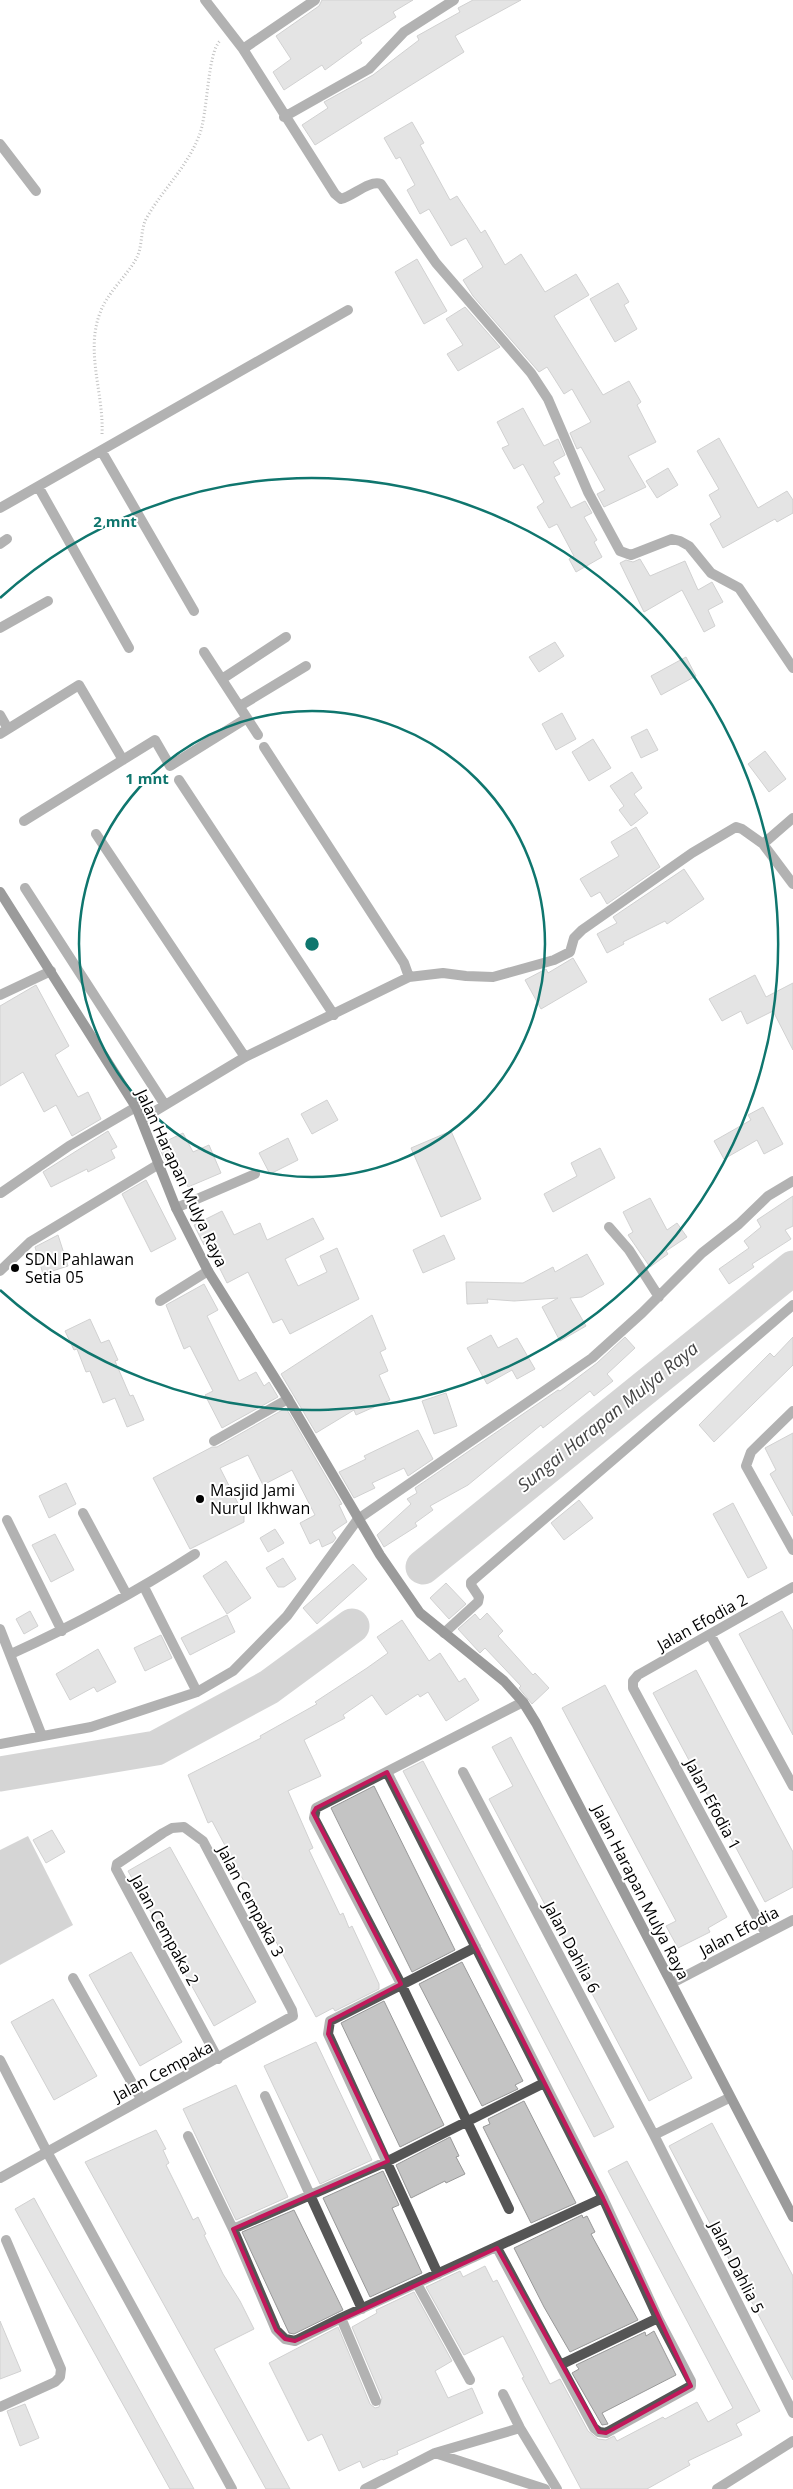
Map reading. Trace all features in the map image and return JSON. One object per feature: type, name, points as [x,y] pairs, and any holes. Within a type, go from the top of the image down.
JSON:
[{"type":"street","points":[[205,0],[243,49],[284,117],[335,194],[341,199],[374,183],[381,184],[436,263],[531,373],[556,414],[588,492],[620,551],[631,555],[672,539],[685,544],[711,573],[739,588],[793,668]]},
{"type":"street","points":[[243,49],[316,0]]},
{"type":"street","points":[[284,117],[369,68],[404,32],[454,0]]},
{"type":"street","points":[[0,144],[3,156],[36,191]]},
{"type":"street","points":[[0,508],[39,488],[348,310]]},
{"type":"street","points":[[102,452],[194,611]]},
{"type":"street","points":[[39,488],[129,648]]},
{"type":"street","points":[[0,628],[48,601]]},
{"type":"street","points":[[222,679],[286,637]]},
{"type":"street","points":[[204,652],[258,735]]},
{"type":"street","points":[[240,706],[306,666]]},
{"type":"street","points":[[0,715],[4,731],[79,685],[123,760]]},
{"type":"street","points":[[24,821],[154,740],[170,766],[247,718]]},
{"type":"street","points":[[264,747],[404,963],[409,977]]},
{"type":"street","points":[[179,780],[334,1015]]},
{"type":"street","points":[[764,844],[793,818]]},
{"type":"street","points":[[142,1120],[245,1057],[409,977],[443,973],[493,977],[560,958],[570,952],[574,938],[582,930],[692,853],[736,827],[741,828],[764,844],[793,884]]},
{"type":"street","points":[[96,834],[245,1057]]},
{"type":"street","points":[[25,888],[165,1105]]},
{"type":"street","name":"Jalan Harapan Mulya Raya","points":[[0,892],[136,1107],[176,1208],[208,1271],[288,1399],[380,1555],[420,1613],[504,1682],[523,1702],[536,1723],[672,1983],[729,2098],[792,2211]]},
{"type":"street","points":[[0,995],[51,971]]},
{"type":"street","points":[[1,1193],[69,1146],[136,1107]]},
{"type":"street","points":[[0,1271],[30,1242],[159,1164]]},
{"type":"street","points":[[176,1208],[255,1174]]},
{"type":"street","points":[[0,1744],[91,1727],[197,1692],[233,1671],[287,1616],[358,1519],[592,1358],[659,1297],[702,1253],[739,1224],[768,1196],[793,1181]]},
{"type":"street","points":[[609,1227],[629,1250],[659,1297]]},
{"type":"street","points":[[160,1301],[208,1271]]},
{"type":"street","points":[[444,1632],[478,1602],[479,1597],[471,1586],[471,1582],[793,1305]]},
{"type":"street","points":[[214,1440],[288,1399]]},
{"type":"street","points":[[793,1411],[751,1452],[746,1466],[793,1550]]},
{"type":"street","points":[[83,1513],[127,1595]]},
{"type":"street","points":[[6,1520],[62,1631]]},
{"type":"street","points":[[11,1654],[62,1631],[144,1587],[195,1554]]},
{"type":"street","points":[[144,1587],[197,1692]]},
{"type":"street","name":"Jalan Efodia 2","points":[[633,1688],[633,1681],[638,1675],[711,1636],[793,1587]]},
{"type":"street","points":[[0,1629],[42,1736]]},
{"type":"street","points":[[711,1636],[793,1786]]},
{"type":"street","name":"Jalan Efodia 1","points":[[633,1688],[766,1934]]},
{"type":"street","points":[[509,2209],[468,2120],[401,1984],[314,1818],[316,1808],[523,1702]]},
{"type":"street","points":[[387,1772],[603,2198],[658,2318],[692,2381],[691,2386],[606,2433],[599,2432],[594,2428],[497,2248]]},
{"type":"street","name":"Jalan Dahlia 6","points":[[463,1772],[654,2134]]},
{"type":"street","name":"Jalan Cempaka 3","points":[[163,1833],[172,1828],[184,1827],[203,1841],[292,2010],[293,2016]]},
{"type":"street","name":"Jalan Cempaka 2","points":[[163,1833],[117,1864],[116,1869],[218,2059]]},
{"type":"street","name":"Jalan Efodia","points":[[672,1983],[793,1920]]},
{"type":"street","points":[[438,2274],[388,2161],[328,2034],[328,2027],[330,2021],[476,1947]]},
{"type":"street","points":[[73,1978],[141,2099]]},
{"type":"street","name":"Jalan Cempaka","points":[[0,2178],[46,2150],[218,2059],[293,2016]]},
{"type":"street","points":[[0,2060],[46,2150],[232,2489]]},
{"type":"street","points":[[233,2229],[388,2161],[544,2083]]},
{"type":"street","points":[[265,2096],[362,2309]]},
{"type":"street","points":[[654,2134],[729,2098]]},
{"type":"street","name":"Jalan Dahlia 5","points":[[654,2134],[793,2413]]},
{"type":"street","points":[[188,2136],[233,2229],[276,2330],[285,2339],[295,2341],[603,2198]]},
{"type":"street","points":[[0,2407],[55,2382],[60,2377],[61,2370],[6,2240]]},
{"type":"street","points":[[417,2284],[470,2380]]},
{"type":"street","points":[[341,2318],[376,2401]]},
{"type":"street","points":[[560,2365],[658,2318]]},
{"type":"street","points":[[503,2394],[520,2428],[557,2489]]},
{"type":"street","points":[[365,2489],[435,2453],[520,2428]]},
{"type":"street","points":[[717,2489],[793,2441]]},
{"type":"street","points":[[435,2453],[545,2489]]},
{"type":"path","points":[[102,452],[103,421],[94,351],[100,313],[136,259],[143,241],[146,221],[184,167],[200,135],[210,87],[212,54],[216,44],[232,36]]},
{"type":"highlighted area","points":[[387,1772],[603,2198],[691,2386],[606,2433],[599,2432],[497,2248],[295,2341],[285,2339],[276,2330],[233,2229],[388,2161],[328,2034],[330,2021],[401,1984],[313,1813],[316,1808]]},
{"type":"shaded area","points":[[28,1836],[73,1925],[0,1965],[0,1850]]},
{"type":"building","points":[[322,0],[413,0],[393,12],[396,17],[360,40],[362,43],[325,70],[322,65],[284,90],[273,72],[291,59],[276,36],[319,6]]},
{"type":"building","points":[[473,0],[521,0],[455,36],[464,52],[315,145],[302,125],[328,108],[324,102],[373,75],[419,40],[417,36],[460,12],[458,8]]},
{"type":"building","points":[[412,122],[424,143],[420,145],[450,200],[457,196],[481,233],[485,230],[505,265],[521,254],[545,292],[576,274],[589,295],[554,316],[603,395],[629,381],[641,402],[637,405],[656,442],[628,456],[646,487],[604,507],[597,494],[605,490],[581,447],[577,449],[570,433],[591,422],[572,389],[564,394],[547,367],[539,372],[473,296],[463,280],[483,267],[466,238],[451,246],[429,209],[420,214],[407,190],[415,185],[400,157],[396,159],[384,138]]},
{"type":"building","points":[[417,259],[447,311],[424,324],[395,272]]},
{"type":"building","points":[[618,283],[629,302],[624,305],[637,329],[615,342],[590,299]]},
{"type":"building","points":[[465,307],[500,347],[458,371],[447,354],[463,345],[446,319]]},
{"type":"building","points":[[523,408],[544,446],[558,439],[565,455],[553,462],[560,474],[554,477],[571,508],[585,501],[592,513],[584,517],[597,540],[594,542],[602,557],[576,572],[569,559],[574,556],[557,524],[549,528],[537,507],[544,502],[523,464],[514,469],[502,448],[509,445],[497,422]]},
{"type":"building","points":[[719,438],[758,508],[787,491],[793,500],[793,513],[777,522],[775,519],[723,548],[710,524],[721,517],[709,495],[719,489],[697,451]]},
{"type":"building","points":[[668,468],[678,485],[657,498],[646,481]]},
{"type":"building","points":[[640,559],[650,576],[685,561],[698,590],[712,582],[723,602],[708,610],[715,626],[704,632],[682,590],[644,612],[620,563],[626,560],[633,562]]},
{"type":"building","points":[[555,642],[564,656],[539,672],[529,657]]},
{"type":"building","points":[[686,657],[696,676],[661,695],[651,676]]},
{"type":"building","points":[[562,713],[576,739],[556,750],[542,724]]},
{"type":"building","points":[[647,729],[658,750],[641,758],[631,737]]},
{"type":"building","points":[[593,739],[611,768],[589,781],[572,752]]},
{"type":"building","points":[[765,751],[786,779],[769,792],[748,764]]},
{"type":"building","points":[[632,772],[642,788],[634,794],[648,813],[631,826],[619,810],[624,806],[610,786]]},
{"type":"building","points":[[636,827],[660,867],[607,904],[600,892],[591,897],[580,879],[619,856],[611,842]]},
{"type":"building","points":[[684,869],[704,899],[667,924],[665,921],[623,942],[624,944],[607,953],[597,934],[617,923],[613,917]]},
{"type":"building","points":[[573,958],[587,982],[541,1009],[525,980],[546,969],[548,973]]},
{"type":"building","points":[[755,975],[766,997],[793,983],[793,1050],[773,1011],[747,1024],[741,1011],[722,1021],[709,999]]},
{"type":"building","points":[[36,985],[69,1046],[55,1055],[78,1097],[88,1092],[101,1119],[72,1136],[56,1105],[44,1112],[23,1072],[0,1086],[0,1006]]},
{"type":"building","points":[[327,1100],[338,1120],[312,1134],[301,1114]]},
{"type":"building","points":[[763,1107],[783,1144],[764,1154],[757,1140],[724,1159],[714,1141],[751,1120],[748,1115]]},
{"type":"building","points":[[108,1131],[117,1147],[111,1150],[115,1158],[88,1172],[87,1169],[51,1187],[43,1172]]},
{"type":"building","points":[[451,1131],[481,1199],[441,1217],[411,1148]]},
{"type":"building","points":[[183,1133],[193,1152],[209,1145],[221,1173],[188,1187],[174,1156],[165,1160],[158,1145]]},
{"type":"building","points":[[288,1138],[298,1160],[270,1174],[259,1153]]},
{"type":"building","points":[[600,1148],[615,1178],[553,1212],[544,1194],[577,1176],[571,1163]]},
{"type":"building","points":[[146,1180],[176,1239],[151,1252],[122,1194]]},
{"type":"building","points":[[793,1196],[793,1226],[785,1230],[791,1239],[752,1264],[754,1267],[729,1284],[719,1269],[749,1248],[744,1241],[761,1227],[757,1220]]},
{"type":"building","points":[[650,1198],[667,1230],[677,1223],[687,1237],[666,1251],[668,1254],[650,1267],[628,1235],[633,1232],[623,1212]]},
{"type":"building","points":[[222,1211],[234,1235],[260,1223],[267,1240],[313,1218],[324,1239],[285,1259],[298,1286],[327,1272],[320,1256],[337,1248],[359,1299],[290,1334],[282,1319],[273,1323],[248,1272],[227,1283],[207,1243],[204,1245],[194,1225]]},
{"type":"building","points":[[58,1235],[68,1266],[43,1274],[35,1247]]},
{"type":"building","points":[[444,1235],[455,1259],[423,1273],[413,1250]]},
{"type":"building","points":[[587,1254],[604,1284],[582,1297],[570,1298],[586,1326],[560,1341],[542,1307],[558,1298],[514,1301],[487,1299],[488,1303],[467,1304],[466,1282],[523,1283],[553,1267],[555,1272]]},
{"type":"building","points":[[204,1284],[218,1310],[207,1316],[239,1381],[256,1372],[264,1386],[269,1382],[278,1397],[222,1428],[205,1395],[213,1391],[190,1346],[184,1349],[166,1305]]},
{"type":"building","points":[[372,1315],[386,1349],[380,1352],[388,1371],[379,1375],[390,1400],[356,1415],[354,1410],[316,1433],[281,1374]]},
{"type":"building","points":[[90,1319],[101,1343],[109,1340],[118,1360],[115,1361],[130,1396],[133,1395],[144,1420],[127,1427],[115,1398],[103,1403],[90,1371],[86,1372],[77,1349],[74,1350],[65,1331]]},
{"type":"building","points":[[491,1335],[498,1348],[517,1338],[535,1369],[517,1379],[512,1370],[487,1384],[467,1348]]},
{"type":"building","points":[[625,1337],[635,1348],[607,1374],[613,1381],[594,1396],[590,1391],[543,1428],[541,1425],[468,1485],[430,1506],[433,1510],[415,1523],[417,1526],[384,1547],[377,1535],[411,1504],[407,1499],[417,1493],[415,1488],[558,1390],[560,1391],[597,1363]]},
{"type":"building","points":[[793,1337],[793,1365],[714,1442],[699,1425],[770,1353],[774,1357]]},
{"type":"building","points":[[446,1393],[457,1426],[434,1434],[422,1401]]},
{"type":"building","points":[[286,1408],[342,1504],[339,1505],[347,1522],[332,1532],[336,1538],[333,1542],[322,1547],[319,1539],[310,1544],[300,1523],[315,1515],[292,1470],[263,1485],[248,1455],[220,1468],[244,1515],[244,1522],[190,1549],[153,1478],[212,1447],[217,1447]]},
{"type":"building","points":[[418,1430],[433,1459],[408,1476],[404,1468],[372,1483],[375,1488],[354,1498],[339,1472],[366,1459],[364,1456]]},
{"type":"building","points":[[793,1433],[793,1516],[770,1474],[776,1470],[765,1448]]},
{"type":"building","points":[[66,1483],[76,1504],[49,1518],[39,1496]]},
{"type":"building","points":[[579,1500],[593,1518],[564,1540],[551,1523]]},
{"type":"building","points":[[733,1503],[767,1568],[748,1578],[713,1514]]},
{"type":"building","points":[[275,1529],[284,1543],[268,1552],[260,1538]]},
{"type":"building","points":[[55,1534],[74,1570],[51,1582],[32,1545]]},
{"type":"building","points":[[283,1558],[296,1579],[284,1587],[278,1587],[266,1568]]},
{"type":"building","points":[[226,1561],[251,1598],[227,1614],[203,1576]]},
{"type":"building","points":[[353,1564],[367,1579],[317,1624],[303,1608]]},
{"type":"building","points":[[446,1583],[466,1604],[449,1619],[430,1598]]},
{"type":"building","points":[[30,1611],[38,1626],[24,1634],[16,1619]]},
{"type":"building","points":[[782,1611],[793,1631],[793,1735],[739,1634]]},
{"type":"building","points":[[487,1613],[503,1631],[498,1636],[533,1675],[535,1673],[549,1688],[532,1704],[519,1688],[521,1686],[485,1648],[480,1653],[458,1629],[475,1614],[480,1620]]},
{"type":"building","points":[[227,1615],[235,1632],[190,1655],[181,1638]]},
{"type":"building","points":[[402,1620],[429,1661],[440,1653],[459,1682],[465,1678],[479,1700],[446,1721],[428,1692],[420,1697],[418,1694],[386,1715],[372,1695],[343,1715],[345,1718],[304,1740],[321,1776],[288,1791],[313,1848],[309,1850],[340,1915],[343,1913],[349,1928],[352,1926],[379,1984],[379,1989],[335,2011],[333,2008],[316,2017],[212,1821],[208,1823],[188,1775],[261,1738],[260,1736],[317,1704],[315,1702],[388,1653],[377,1637]]},
{"type":"building","points":[[161,1635],[172,1658],[145,1671],[134,1648]]},
{"type":"building","points":[[98,1649],[116,1682],[97,1692],[94,1687],[70,1700],[56,1674]]},
{"type":"building","points":[[696,1670],[793,1852],[793,1887],[765,1902],[653,1693]]},
{"type":"building","points":[[605,1685],[727,1917],[708,1928],[710,1932],[678,1948],[666,1926],[676,1921],[562,1708]]},
{"type":"building","points":[[511,1737],[692,2078],[649,2101],[489,1799],[513,1786],[492,1747]]},
{"type":"building","points":[[423,1761],[614,2127],[594,2137],[403,1771]]},
{"type":"building","points":[[374,1786],[455,1950],[412,1972],[331,1808]]},
{"type":"building","points":[[52,1830],[65,1852],[46,1863],[33,1840]]},
{"type":"building","points":[[170,1847],[256,2002],[214,2026],[128,1871]]},
{"type":"building","points":[[131,1952],[182,2042],[140,2066],[89,1975]]},
{"type":"building","points":[[462,1962],[523,2081],[515,2085],[518,2089],[482,2106],[419,1984]]},
{"type":"building","points":[[53,1999],[97,2076],[54,2100],[11,2022]]},
{"type":"building","points":[[384,2001],[444,2125],[400,2147],[341,2023]]},
{"type":"building","points":[[316,2042],[372,2160],[320,2184],[264,2066]]},
{"type":"building","points":[[236,2085],[288,2197],[236,2220],[183,2109]]},
{"type":"building","points":[[524,2101],[576,2203],[531,2223],[483,2127],[490,2124],[488,2119]]},
{"type":"building","points":[[712,2123],[793,2276],[793,2380],[669,2146]]},
{"type":"building","points":[[156,2130],[166,2149],[163,2150],[169,2163],[166,2165],[193,2220],[198,2217],[206,2234],[204,2235],[223,2274],[240,2301],[254,2329],[214,2349],[290,2489],[266,2489],[85,2162]]},
{"type":"building","points":[[450,2137],[459,2156],[456,2157],[465,2174],[446,2183],[445,2181],[411,2198],[396,2165]]},
{"type":"building","points":[[627,2161],[760,2411],[736,2424],[742,2435],[688,2461],[690,2465],[647,2489],[581,2489],[522,2378],[524,2377],[503,2336],[464,2355],[426,2287],[460,2271],[463,2277],[485,2266],[493,2282],[497,2280],[550,2384],[560,2379],[588,2431],[598,2439],[606,2440],[614,2436],[617,2441],[697,2402],[708,2422],[733,2408],[608,2171]]},
{"type":"building","points":[[383,2171],[399,2205],[392,2208],[422,2273],[370,2297],[323,2198]]},
{"type":"building","points":[[34,2198],[194,2489],[170,2489],[65,2300],[15,2209]]},
{"type":"building","points":[[294,2210],[343,2310],[294,2334],[289,2333],[242,2232]]},
{"type":"building","points":[[582,2215],[583,2218],[587,2216],[595,2232],[591,2234],[638,2320],[570,2352],[544,2307],[514,2248]]},
{"type":"building","points":[[414,2292],[452,2361],[435,2371],[448,2398],[472,2388],[483,2413],[397,2451],[398,2454],[363,2468],[360,2461],[339,2471],[322,2434],[308,2441],[269,2363],[338,2327],[370,2404],[375,2408],[379,2407],[382,2398],[352,2327],[377,2313],[376,2310]]},
{"type":"building","points":[[0,2321],[21,2371],[0,2379]]},
{"type":"building","points":[[654,2331],[676,2375],[602,2413],[608,2424],[602,2425],[572,2373],[579,2369],[576,2365],[645,2332],[646,2336]]},
{"type":"building","points":[[25,2404],[39,2438],[20,2446],[7,2411]]},
{"type":"waterway","name":"Sungai Harapan Mulya Raya","points":[[423,1567],[793,1268]]},
{"type":"waterway","points":[[0,1774],[156,1748],[269,1687],[352,1626]]},
{"type":"place","name":"SDN Pahlawan Setia 05","points":[[15,1268]]},
{"type":"place","name":"Masjid Jami Nurul Ikhwan","points":[[200,1499]]}]
